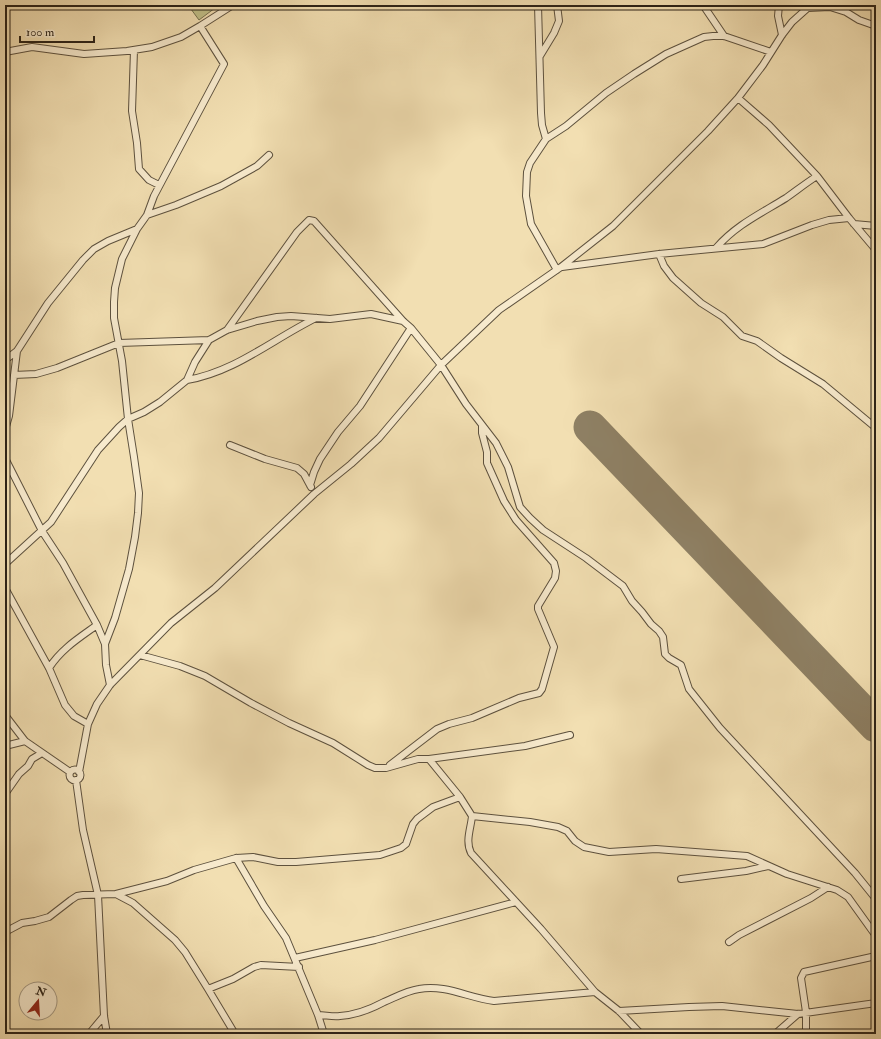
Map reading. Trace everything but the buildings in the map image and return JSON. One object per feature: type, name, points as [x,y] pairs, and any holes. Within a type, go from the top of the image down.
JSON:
[{"type":"street","points":[[5,52],[32,47],[79,54],[134,50],[152,47],[181,37],[233,5]]},
{"type":"street","points":[[538,5],[542,125],[546,139]]},
{"type":"street","points":[[539,58],[554,33],[559,21],[557,5]]},
{"type":"street","points":[[703,5],[724,36]]},
{"type":"street","points":[[778,5],[778,16],[782,35]]},
{"type":"street","points":[[76,780],[80,778],[79,772],[88,724],[97,704],[110,685],[171,623],[215,588],[314,494],[351,464],[379,438],[441,365],[499,310],[559,269],[613,226],[708,131],[738,98],[763,65],[792,22],[810,7],[830,7],[846,12],[860,20],[876,26]]},
{"type":"street","points":[[105,644],[115,618],[129,569],[138,513],[138,486],[128,419],[122,361],[114,318],[115,288],[122,259],[137,229],[147,215],[159,185],[224,64],[200,26]]},
{"type":"street","points":[[559,269],[531,224],[526,196],[527,172],[530,163],[546,139],[566,126],[606,92],[666,54],[704,37],[724,36],[771,52]]},
{"type":"street","points":[[134,50],[132,111],[139,169],[149,180],[159,185]]},
{"type":"street","points":[[738,98],[769,125],[817,176],[876,250]]},
{"type":"street","points":[[147,215],[176,205],[221,186],[257,166],[269,155]]},
{"type":"street","points":[[716,248],[727,236],[746,221],[787,197],[817,176]]},
{"type":"street","points":[[559,269],[659,254],[763,244],[812,225],[829,220],[849,218]]},
{"type":"street","points":[[227,330],[297,232],[307,222],[311,220],[314,221],[403,321],[411,328],[441,365],[458,392],[496,443],[508,466],[520,507],[543,530],[586,558],[623,586],[632,602],[659,631],[663,637],[665,654],[681,665],[689,689],[720,728],[855,873],[876,899]]},
{"type":"street","points":[[854,224],[876,226]]},
{"type":"street","points":[[5,360],[17,351],[48,303],[83,260],[94,250],[108,241],[137,229]]},
{"type":"street","points":[[659,254],[664,266],[673,278],[701,303],[723,317],[742,336],[757,341],[823,384],[876,428]]},
{"type":"street","points":[[14,375],[36,374],[58,368],[118,343],[209,340],[227,330],[277,317],[291,316],[330,320],[371,314],[403,321]]},
{"type":"street","points":[[187,380],[200,378],[220,371],[247,358],[295,328],[316,318]]},
{"type":"street","points":[[310,485],[320,459],[338,432],[360,406],[411,328]]},
{"type":"street","points":[[5,564],[51,522],[98,450],[128,419],[150,409],[187,380],[195,362],[209,340]]},
{"type":"street","points":[[5,430],[9,416],[17,351]]},
{"type":"street","points":[[386,768],[437,729],[472,718],[519,698],[538,693],[542,688],[554,650],[552,640],[538,606],[554,578],[556,571],[554,563],[516,520],[504,501],[487,463],[487,452],[482,433],[482,426]]},
{"type":"street","points":[[230,445],[265,459],[296,468],[304,474],[314,494]]},
{"type":"street","points":[[5,458],[42,531],[63,563],[97,625],[105,644],[106,664],[110,685]]},
{"type":"street","points":[[5,588],[49,668],[64,705],[74,716],[88,724]]},
{"type":"street","points":[[49,668],[55,659],[65,649],[97,625]]},
{"type":"street","points":[[140,655],[180,666],[206,676],[251,703],[333,743],[368,766],[386,768],[418,759],[525,746],[570,735]]},
{"type":"street","points":[[5,715],[25,741],[70,772]]},
{"type":"street","points":[[5,746],[25,741]]},
{"type":"street","points":[[5,794],[32,759],[42,753]]},
{"type":"street","points":[[429,758],[460,797],[472,816],[468,838],[468,845],[471,853],[541,929],[594,992],[620,1011],[641,1034]]},
{"type":"street","points":[[70,772],[76,769],[79,772]]},
{"type":"street","points":[[70,772],[70,778],[76,780]]},
{"type":"street","points":[[76,780],[83,830],[98,895],[104,1016],[107,1034]]},
{"type":"street","points":[[5,932],[22,923],[49,917],[77,896],[116,894],[167,881],[194,870],[236,858],[296,862],[380,855],[401,848],[406,844],[413,824],[417,819],[433,807],[460,797]]},
{"type":"street","points":[[472,816],[530,822],[558,827],[567,832],[575,841],[584,847],[609,852],[656,849],[741,855],[753,858],[800,879],[837,890],[848,897],[876,936]]},
{"type":"street","points":[[236,858],[264,906],[286,938],[299,967],[324,1034]]},
{"type":"street","points":[[681,879],[746,871],[768,866]]},
{"type":"street","points":[[729,942],[739,935],[811,898],[828,887]]},
{"type":"street","points":[[116,894],[132,903],[175,940],[185,952],[235,1034]]},
{"type":"street","points":[[295,958],[375,940],[516,902]]},
{"type":"street","points":[[808,1034],[806,1029],[806,1012],[801,978],[804,972],[876,956]]},
{"type":"street","points":[[208,989],[233,980],[254,967],[261,965],[299,967]]},
{"type":"street","points":[[318,1015],[339,1016],[355,1014],[401,994],[426,988],[455,990],[494,1001],[594,992]]},
{"type":"street","points":[[620,1011],[722,1006],[798,1014],[876,1003]]},
{"type":"street","points":[[775,1034],[798,1014]]},
{"type":"street","points":[[89,1034],[104,1016]]},
{"type":"shaded area","points":[[188,5],[219,5],[199,20]]},
{"type":"runway","points":[[590,427],[876,726]]}]
